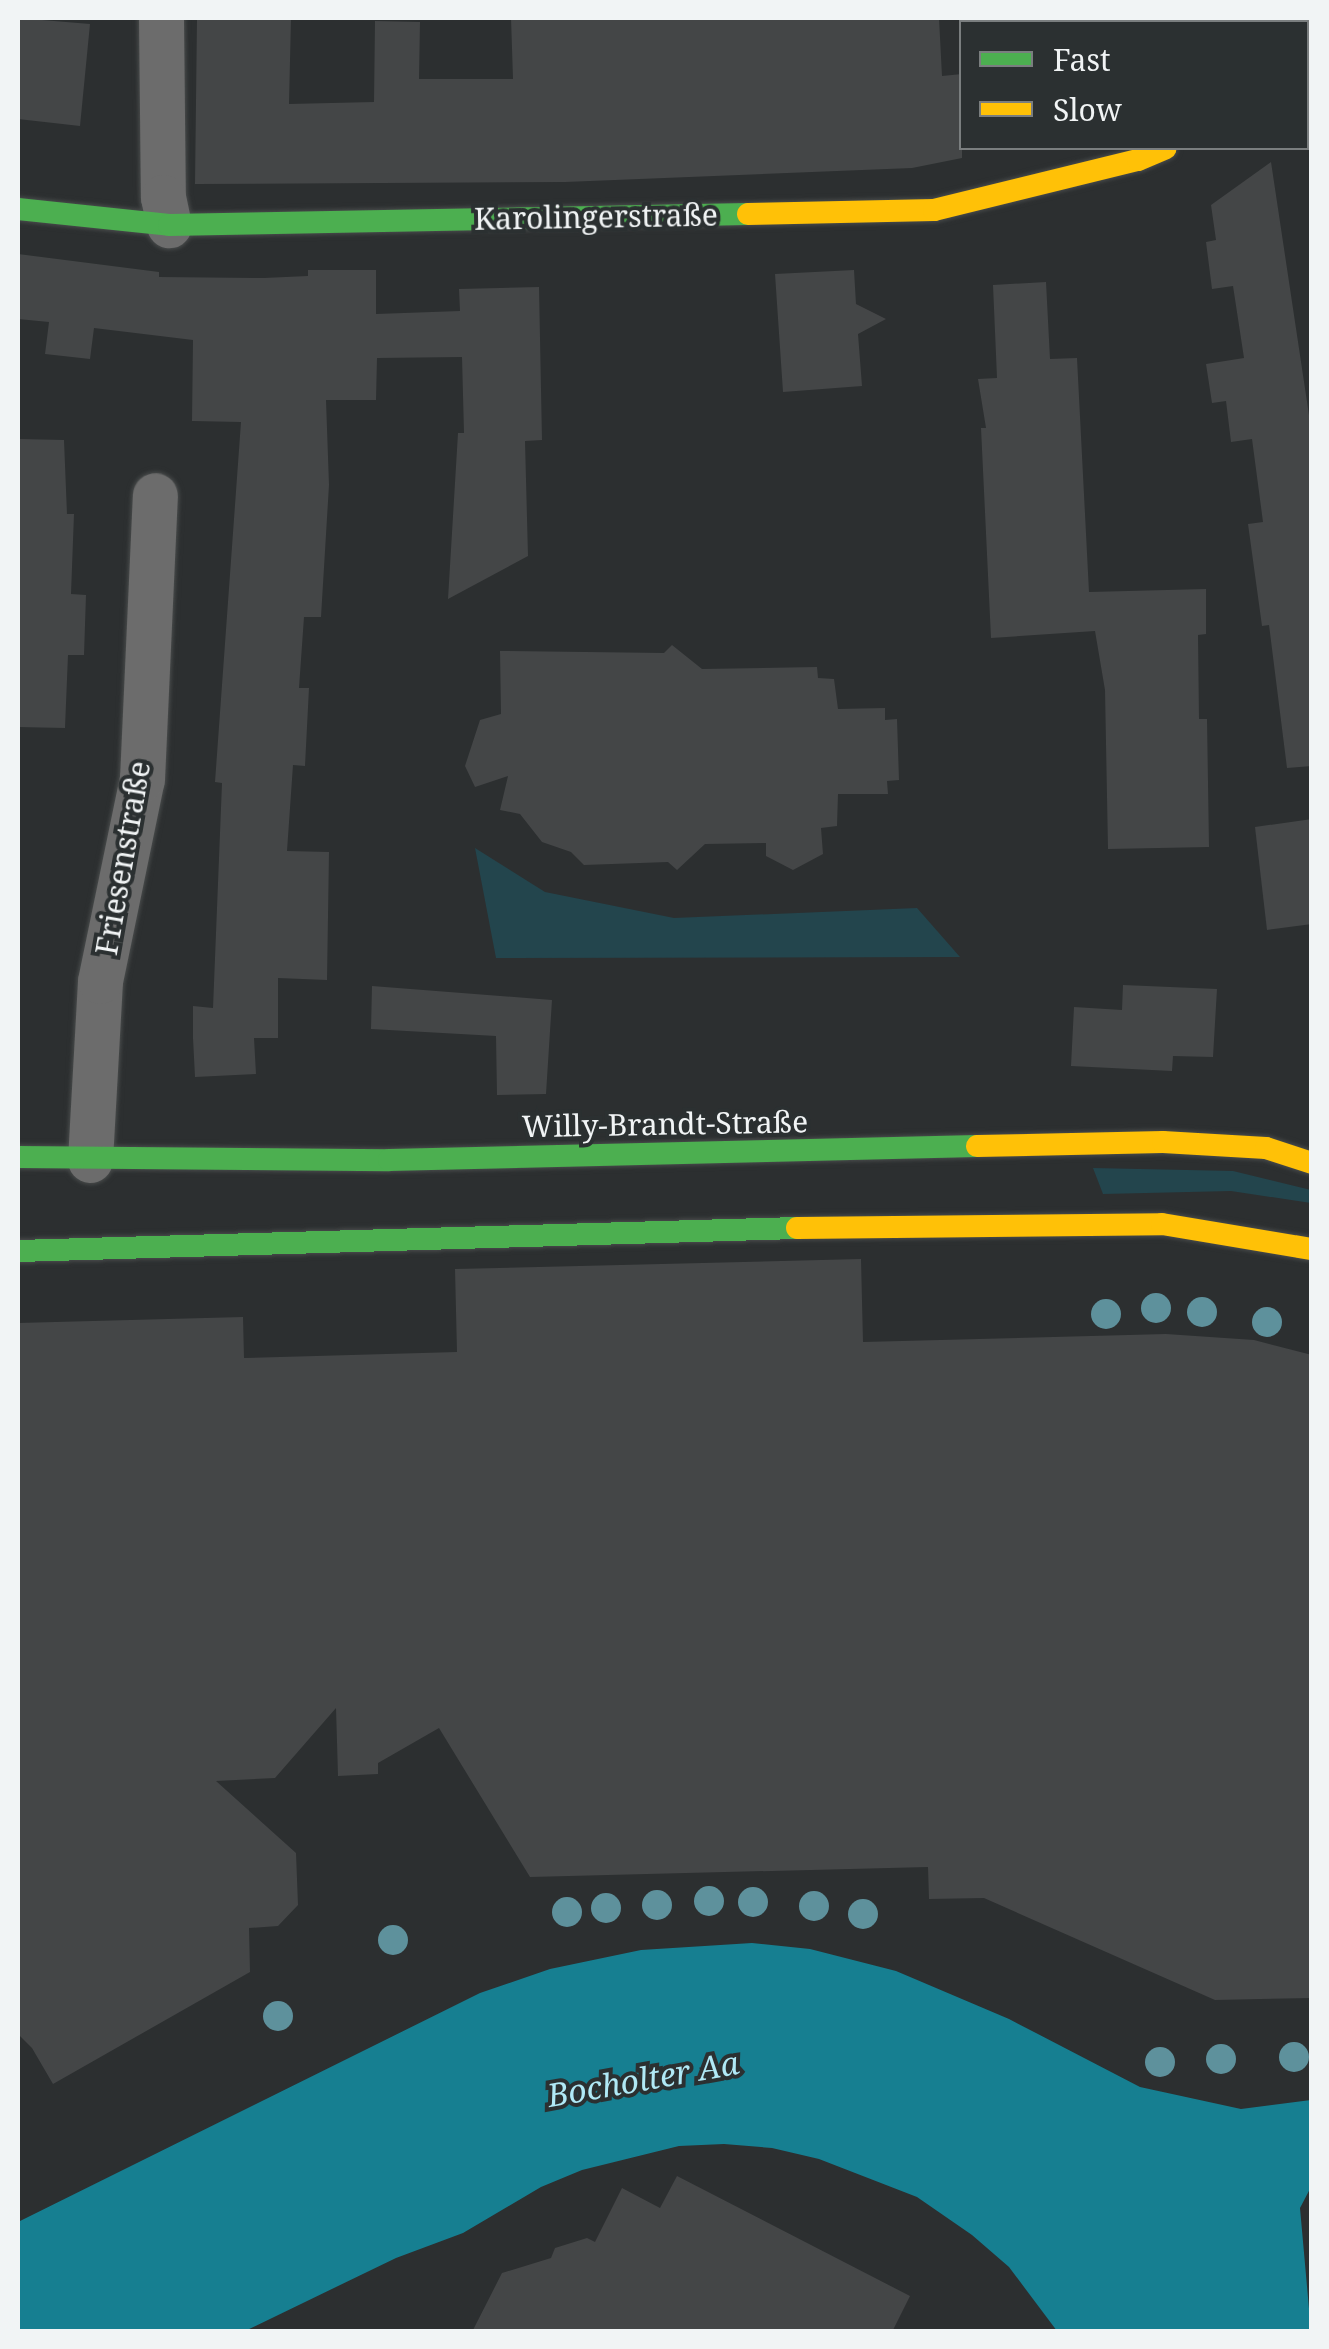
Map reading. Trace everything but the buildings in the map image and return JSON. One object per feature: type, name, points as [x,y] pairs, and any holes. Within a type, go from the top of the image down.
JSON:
[{"type":"main road","name":"Karolingerstraße","points":[[18,209],[170,225],[934,210],[1138,160],[1161,150]]},
{"type":"main road","name":"Willy-Brandt-Straße","points":[[18,1157],[389,1160],[1163,1142],[1266,1148],[1312,1163]]},
{"type":"main road","points":[[18,1251],[821,1228],[1162,1224],[1312,1249]]},
{"type":"street","points":[[160,18],[163,196],[170,225]]},
{"type":"street","name":"Friesenstraße","points":[[90,1160],[100,980],[142,779],[155,495]]},
{"type":"shaded area","points":[[475,848],[545,892],[674,918],[917,908],[960,957],[496,958]]},
{"type":"shaded area","points":[[1093,1168],[1233,1171],[1311,1190],[1311,1203],[1231,1191],[1103,1194]]},
{"type":"water","name":"Bocholter Aa","points":[[752,1943],[810,1949],[896,1971],[1009,2019],[1140,2087],[1241,2109],[1311,2100],[1311,2187],[1300,2208],[1311,2331],[1057,2331],[1009,2267],[972,2235],[917,2197],[819,2159],[772,2148],[724,2144],[679,2146],[582,2170],[541,2187],[463,2233],[396,2258],[245,2331],[18,2331],[18,2222],[480,1993],[550,1969],[641,1950]]},
{"type":"traffic: fast","points":[[18,209],[169,225],[748,214]]},
{"type":"traffic: fast","points":[[18,1157],[389,1160],[977,1146]]},
{"type":"traffic: fast","points":[[18,1251],[797,1228]]},
{"type":"traffic: slow","points":[[748,214],[934,210],[1138,160],[1161,150]]},
{"type":"traffic: slow","points":[[977,1146],[1163,1142],[1266,1148],[1312,1163]]},
{"type":"traffic: slow","points":[[797,1228],[1162,1224],[1312,1249]]}]
